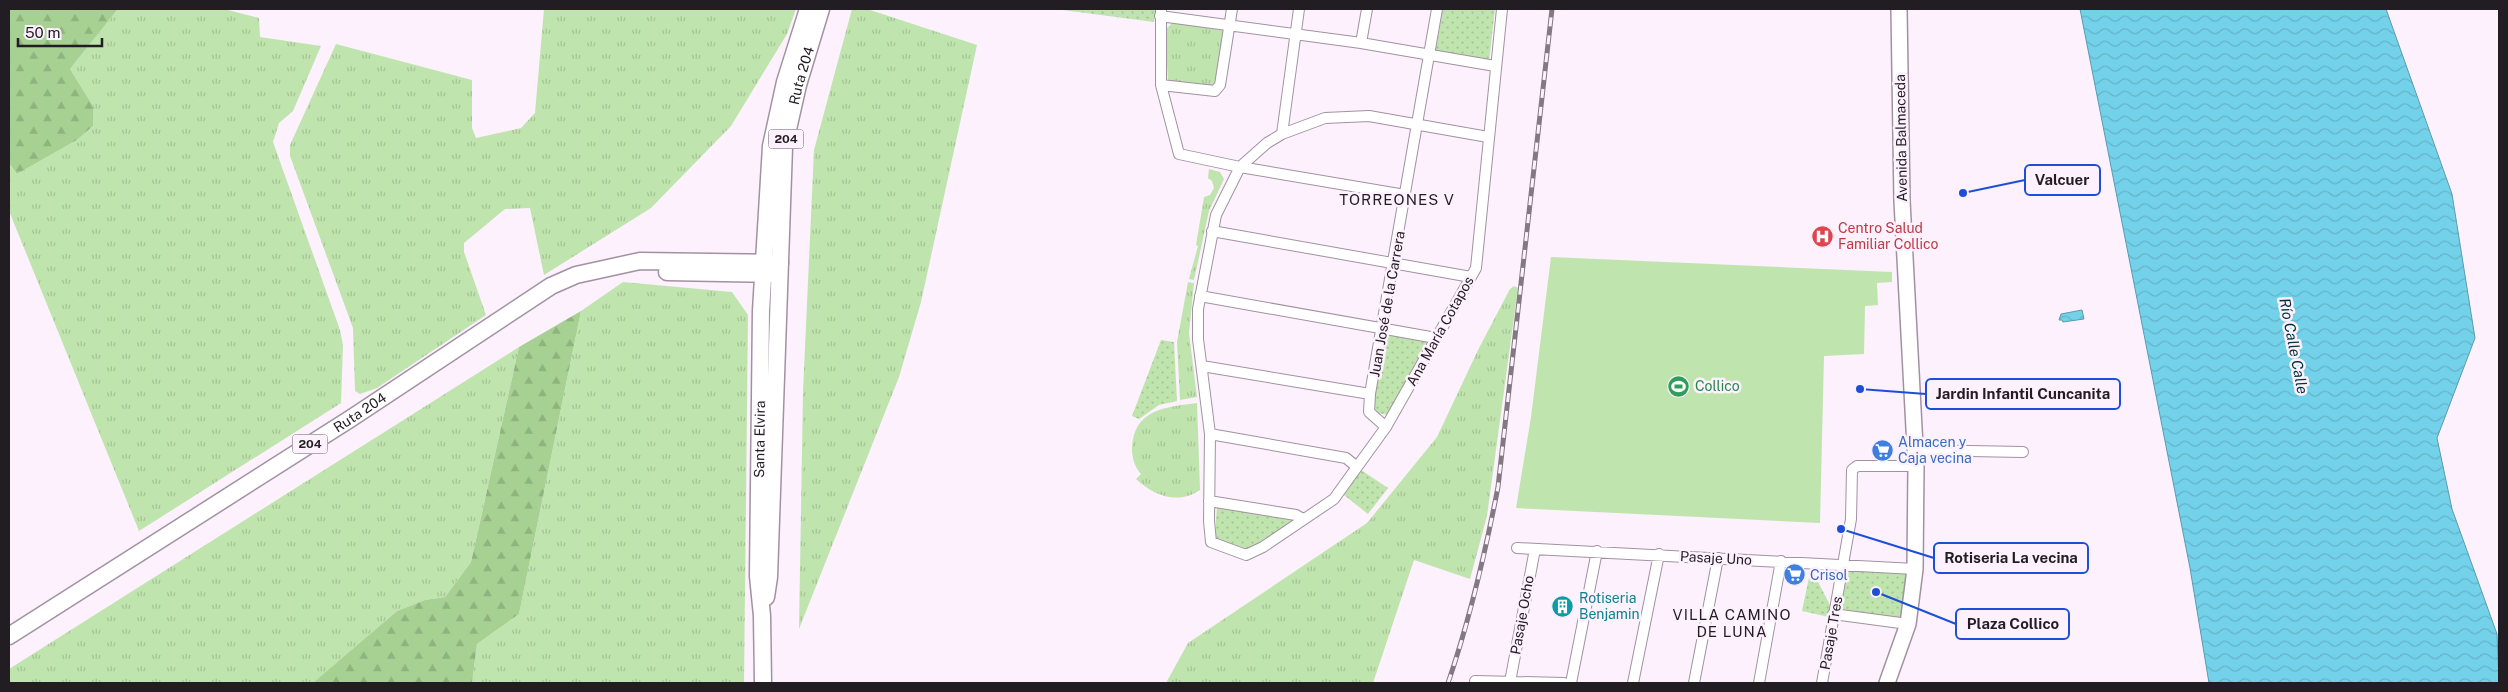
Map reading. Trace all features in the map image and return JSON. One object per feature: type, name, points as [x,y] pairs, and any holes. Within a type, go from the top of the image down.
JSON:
[{"type":"main road","name":"Ruta 204","points":[[762,268],[772,146],[785,82],[808,9]]},
{"type":"main road","name":"Ruta 204","points":[[9,636],[350,418],[539,292],[576,275],[640,261],[739,263],[762,268],[780,269],[784,147],[798,85],[821,9]]},
{"type":"main road","name":"Avenida Balmaceda","points":[[1887,683],[1908,624],[1915,569],[1916,450],[1902,201],[1898,9]]},
{"type":"main road","points":[[739,263],[750,252],[765,226]]},
{"type":"main road","name":"Ruta 204","points":[[615,267],[640,271],[719,274],[762,268]]},
{"type":"main road","name":"Santa Elvira","points":[[762,268],[758,576],[762,616],[763,683]]},
{"type":"main road","name":"Santa Elvira","points":[[762,616],[770,576],[780,269]]},
{"type":"main road","points":[[719,274],[734,277],[746,285],[756,297],[761,310]]},
{"type":"street","points":[[1162,85],[1214,91],[1220,85],[1232,9]]},
{"type":"street","points":[[1282,134],[1299,9]]},
{"type":"street","points":[[1362,43],[1367,9]]},
{"type":"street","name":"Juan José de la Carrera","points":[[1386,427],[1369,412],[1370,394],[1395,263],[1416,125],[1437,9]]},
{"type":"street","name":"Ana María Cotapos","points":[[1209,501],[1211,542],[1246,555],[1263,547],[1334,499],[1386,427],[1476,268],[1502,9]]},
{"type":"street","points":[[1405,195],[1240,167],[1180,154],[1162,85],[1161,13],[1230,26],[1362,43],[1495,66]]},
{"type":"street","points":[[1303,519],[1296,515],[1209,501],[1210,434],[1198,339],[1200,296],[1216,215],[1240,167],[1267,143],[1282,134],[1325,118],[1369,116],[1488,137]]},
{"type":"street","points":[[1212,231],[1471,277]]},
{"type":"street","points":[[1200,296],[1436,338]]},
{"type":"street","points":[[1202,366],[1370,394]]},
{"type":"street","points":[[1210,434],[1346,458],[1357,467]]},
{"type":"street","points":[[1916,450],[2023,452]]},
{"type":"street","name":"Pasaje Tres","points":[[1822,683],[1851,519],[1852,470],[1857,466],[1916,466]]},
{"type":"street","name":"Pasaje Uno","points":[[1517,548],[1915,569]]},
{"type":"street","name":"Pasaje Ocho","points":[[1510,682],[1535,549]]},
{"type":"street","points":[[1572,683],[1597,551]]},
{"type":"street","points":[[1633,683],[1658,554]]},
{"type":"street","points":[[1694,683],[1718,558]]},
{"type":"street","points":[[1759,683],[1781,561]]},
{"type":"street","points":[[1833,614],[1908,624]]},
{"type":"street","points":[[1475,681],[1564,683]]},
{"type":"green space","points":[[9,9],[118,9],[70,69],[93,106],[93,126],[77,140],[17,174],[9,163]]},
{"type":"green space","points":[[118,9],[224,9],[259,18],[260,37],[321,46],[293,111],[279,123],[273,142],[340,330],[343,345],[341,403],[139,531],[9,211],[9,163],[17,174],[77,140],[93,126],[93,106],[70,69]]},
{"type":"green space","points":[[544,9],[796,9],[787,34],[731,126],[651,208],[544,275],[530,208],[505,209],[464,243],[464,252],[486,315],[377,388],[360,394],[355,391],[353,328],[290,156],[290,145],[336,44],[472,80],[472,128],[476,138],[521,128],[535,113]]},
{"type":"green space","points":[[852,9],[867,9],[977,45],[921,302],[899,377],[799,629],[803,392],[814,150]]},
{"type":"green space","points":[[1055,9],[1156,9],[1154,22]]},
{"type":"green space","points":[[1443,9],[1495,9],[1489,61],[1435,53]]},
{"type":"green space","points":[[1172,23],[1222,30],[1225,36],[1215,88],[1168,82],[1165,30]]},
{"type":"green space","points":[[1209,169],[1220,172],[1224,179],[1209,211],[1194,280],[1189,279],[1198,246],[1196,245],[1204,197],[1210,195],[1214,188],[1212,181],[1208,178]]},
{"type":"green space","name":"Collico","points":[[1551,257],[1892,272],[1892,282],[1877,283],[1878,305],[1865,306],[1864,354],[1824,356],[1820,523],[1516,508],[1531,417]]},
{"type":"green space","points":[[623,282],[732,292],[748,315],[744,683],[472,683],[477,644],[519,614],[581,311]]},
{"type":"green space","points":[[1188,282],[1194,283],[1189,333],[1197,397],[1180,400],[1177,342]]},
{"type":"green space","points":[[1514,286],[1518,288],[1487,516],[1470,579],[1414,560],[1373,683],[1166,683],[1188,643],[1367,523],[1437,437],[1479,348],[1510,289]]},
{"type":"green space","points":[[581,311],[519,614],[477,644],[472,683],[313,683],[397,611],[425,600],[445,597],[471,562],[519,347]]},
{"type":"green space","points":[[1385,333],[1429,340],[1389,415],[1377,413],[1373,403]]},
{"type":"green space","points":[[1161,340],[1174,342],[1177,401],[1159,405],[1139,419],[1132,416]]},
{"type":"green space","points":[[519,347],[471,562],[445,597],[425,600],[397,611],[315,682],[9,683],[9,669]]},
{"type":"green space","points":[[1197,403],[1200,490],[1192,495],[1175,498],[1158,494],[1136,479],[1141,474],[1136,466],[1132,449],[1138,426],[1153,412],[1174,406]]},
{"type":"green space","points":[[1361,470],[1388,488],[1368,514],[1344,495]]},
{"type":"green space","points":[[1217,506],[1296,519],[1250,550],[1218,540],[1215,534]]},
{"type":"green space","points":[[1811,568],[1831,607],[1829,617],[1802,611]]},
{"type":"green space","points":[[1848,568],[1906,571],[1912,576],[1901,621],[1842,611],[1839,607]]},
{"type":"water","name":"Río Calle Calle","points":[[2080,9],[2386,9],[2452,194],[2475,338],[2437,438],[2452,509],[2497,634],[2499,683],[2209,683],[2190,568]]},
{"type":"water","points":[[2082,310],[2084,319],[2063,322],[2059,320],[2061,314]]},
{"type":"railway","points":[[1448,683],[1476,586],[1498,487],[1552,9]]},
{"type":"place","name":"Valcuer","points":[[1963,193]]},
{"type":"place","name":"Centro Salud Familiar Collico","points":[[1822,236]]},
{"type":"place","name":"Collico","points":[[1679,386]]},
{"type":"place","name":"Jardin Infantil Cuncanita","points":[[1860,389]]},
{"type":"place","name":"Almacen y Caja vecina","points":[[1882,450]]},
{"type":"place","name":"Rotiseria La vecina","points":[[1841,529]]},
{"type":"place","name":"Crisol","points":[[1794,575]]},
{"type":"place","name":"Plaza Collico","points":[[1876,592]]},
{"type":"place","name":"Rotiseria Benjamin","points":[[1563,606]]},
{"type":"district","name":"TORREONES V","points":[[1397,199]]},
{"type":"district","name":"VILLA CAMINO DE LUNA","points":[[1732,622]]}]
